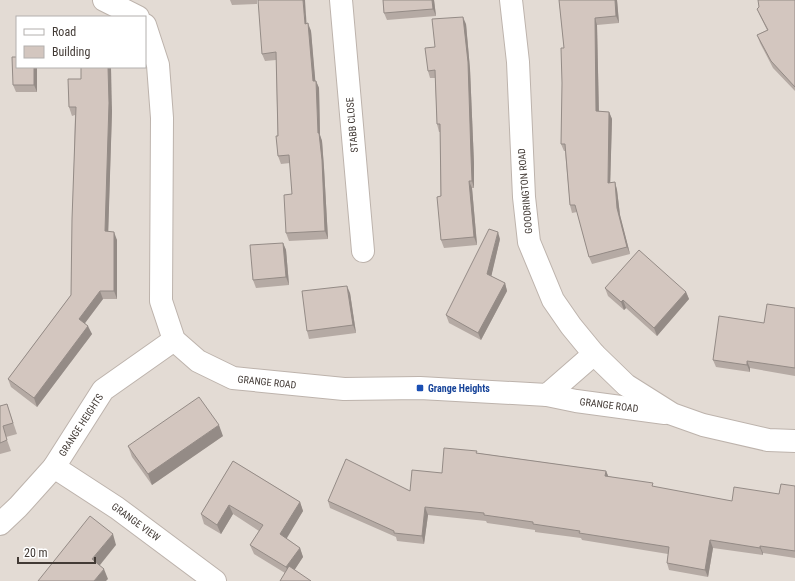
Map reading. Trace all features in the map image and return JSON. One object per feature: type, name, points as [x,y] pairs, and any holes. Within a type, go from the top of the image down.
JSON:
[{"type":"street","points":[[104,0],[136,16]]},
{"type":"street","name":"STABB CLOSE","points":[[341,0],[363,251]]},
{"type":"street","name":"GOODRINGTON ROAD","points":[[511,0],[518,62],[524,197],[530,242],[553,300],[571,326],[594,354],[626,385],[672,414],[703,425],[768,440],[795,441]]},
{"type":"street","points":[[146,28],[158,65],[162,118],[161,301],[174,340]]},
{"type":"street","name":"GRANGE ROAD","points":[[174,340],[198,361],[233,378],[344,389],[420,388],[547,395],[576,401],[672,414]]},
{"type":"street","name":"GRANGE HEIGHTS","points":[[0,524],[18,507],[54,467],[103,390],[174,340]]},
{"type":"street","points":[[547,395],[594,354]]},
{"type":"street","name":"GRANGE VIEW","points":[[54,467],[117,508],[215,581]]},
{"type":"shaded area","points":[[0,0],[795,0],[795,581],[0,581]]},
{"type":"building","points":[[258,0],[303,0],[305,24],[308,23],[313,81],[316,81],[318,133],[322,160],[325,231],[286,233],[284,195],[292,194],[289,155],[278,156],[276,136],[278,136],[276,52],[262,54]]},
{"type":"building","points":[[383,0],[432,0],[433,9],[384,13]]},
{"type":"building","points":[[559,0],[615,0],[616,16],[595,18],[596,111],[609,112],[608,183],[615,182],[617,208],[627,247],[589,257],[575,205],[570,205],[565,144],[561,144],[561,48],[564,48]]},
{"type":"building","points":[[758,0],[795,0],[795,87],[771,61],[757,35],[768,30],[757,9],[759,7]]},
{"type":"building","points":[[463,17],[468,62],[472,181],[469,181],[474,237],[441,240],[437,197],[441,196],[440,124],[437,124],[435,70],[428,71],[425,48],[435,47],[432,19]]},
{"type":"building","points":[[12,57],[16,57],[16,68],[34,68],[34,85],[13,85]]},
{"type":"building","points":[[81,68],[108,68],[109,103],[105,231],[114,232],[114,291],[100,291],[79,319],[88,326],[34,398],[8,379],[71,295],[76,107],[69,107],[68,79],[81,79]]},
{"type":"building","points":[[489,229],[498,232],[487,274],[505,283],[478,333],[446,315]]},
{"type":"building","points":[[283,243],[286,277],[253,280],[250,245]]},
{"type":"building","points":[[639,250],[686,292],[654,328],[623,300],[621,302],[605,288]]},
{"type":"building","points":[[347,286],[353,325],[307,331],[302,291]]},
{"type":"building","points":[[767,304],[795,308],[795,368],[747,361],[747,365],[713,360],[719,316],[764,323]]},
{"type":"building","points":[[199,397],[219,425],[148,474],[128,446]]},
{"type":"building","points":[[7,404],[13,423],[3,426],[7,440],[0,443],[0,406]]},
{"type":"building","points":[[444,448],[477,451],[476,453],[606,471],[605,476],[653,483],[652,486],[732,501],[734,487],[779,494],[781,484],[795,486],[795,551],[760,546],[760,548],[710,540],[705,570],[667,563],[669,547],[579,533],[580,531],[484,515],[484,513],[425,507],[422,536],[394,533],[394,531],[328,501],[346,459],[410,491],[412,470],[442,473]]},
{"type":"building","points":[[233,461],[300,502],[280,534],[300,548],[286,567],[250,545],[263,525],[229,505],[217,525],[201,514]]},
{"type":"building","points":[[90,516],[113,534],[92,559],[104,569],[94,581],[38,581]]},
{"type":"building","points":[[289,566],[311,581],[280,581]]},
{"type":"place","name":"Grange Heights","points":[[420,388]]}]
